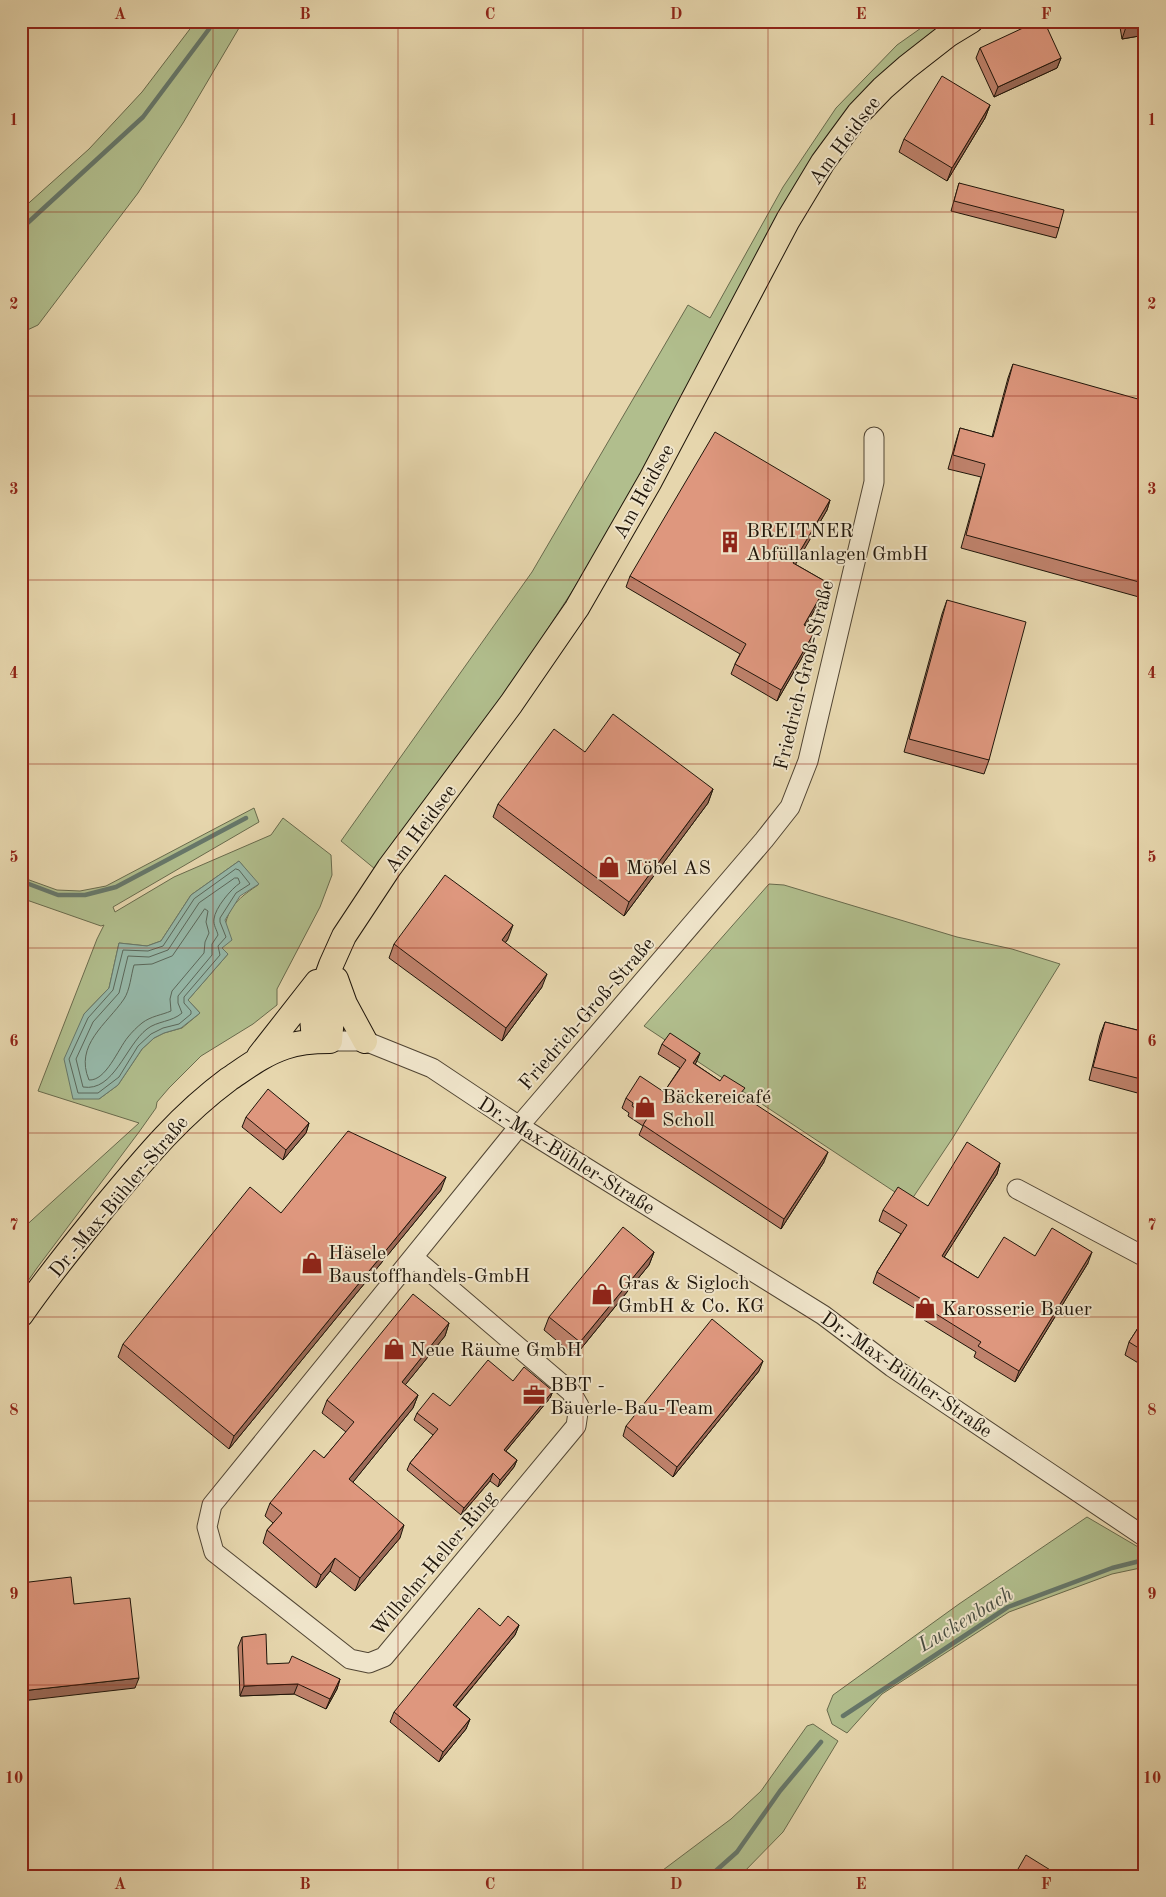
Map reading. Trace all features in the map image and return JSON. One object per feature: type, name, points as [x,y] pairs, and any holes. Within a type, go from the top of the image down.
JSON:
[{"type":"main road","name":"Am Heidsee","points":[[322,1041],[312,1017],[344,936],[389,868],[511,704],[576,608],[650,481],[788,220],[823,162],[859,113],[883,88],[948,35],[971,21]]},
{"type":"main road","points":[[253,1062],[329,971],[365,1041]]},
{"type":"main road","name":"Dr.-Max-Bühler-Straße","points":[[21,1315],[64,1256],[168,1131],[203,1098],[253,1062],[286,1046],[322,1041]]},
{"type":"street","name":"Friedrich-Groß-Straße","points":[[519,1126],[764,840],[790,807],[808,761],[874,482],[874,437]]},
{"type":"street","name":"Dr.-Max-Bühler-Straße","points":[[322,1041],[365,1041],[432,1068],[519,1126],[823,1315],[892,1367],[1145,1537]]},
{"type":"street","name":"Wilhelm-Heller-Ring","points":[[414,1258],[571,1392],[579,1406],[576,1426],[384,1658],[369,1664],[350,1659],[214,1552],[206,1527],[212,1505],[519,1126]]},
{"type":"street","points":[[1017,1189],[1145,1257]]},
{"type":"green space","points":[[196,21],[225,21],[239,28],[183,123],[138,193],[38,325],[21,333],[21,210],[89,149],[142,92]]},
{"type":"green space","points":[[931,21],[954,21],[874,82],[573,590],[513,682],[375,869],[341,841],[532,572],[688,305],[710,318],[783,187],[836,108],[897,45]]},
{"type":"green space","points":[[254,808],[259,822],[113,907],[115,912],[174,877],[271,835],[283,818],[331,855],[332,875],[320,907],[277,989],[277,1005],[253,1024],[201,1056],[169,1088],[157,1102],[156,1108],[139,1132],[21,1291],[21,1230],[139,1123],[38,1091],[104,925],[101,926],[21,898],[21,877],[57,890],[80,891],[106,886]],"holes":[[[239,861],[258,885],[241,898],[230,911],[225,926],[222,948],[228,954],[188,1000],[200,1013],[182,1028],[154,1038],[142,1049],[118,1085],[99,1099],[84,1014],[109,988],[119,943],[147,946],[161,941],[191,895]]]},
{"type":"green space","points":[[769,884],[784,885],[957,937],[1012,949],[1060,964],[952,1139],[910,1202],[644,1026]]},
{"type":"green space","points":[[1087,1517],[1145,1551],[1145,1567],[1112,1574],[1009,1612],[882,1694],[847,1733],[832,1724],[827,1710],[833,1695],[959,1604]]},
{"type":"green space","points":[[813,1724],[838,1741],[783,1832],[740,1876],[655,1876],[731,1819],[761,1791],[807,1726]]},
{"type":"water","points":[[239,861],[259,884],[240,896],[225,920],[232,940],[222,948],[228,954],[188,1000],[200,1013],[181,1028],[154,1038],[142,1049],[118,1085],[99,1099],[73,1099],[64,1059],[84,1014],[109,988],[119,943],[147,946],[161,941],[191,895]]},
{"type":"building","points":[[1038,21],[1044,21],[1061,58],[998,87],[980,48]]},
{"type":"building","points":[[942,76],[990,105],[952,168],[904,139]]},
{"type":"building","points":[[959,183],[1064,210],[1059,228],[954,201]]},
{"type":"building","points":[[1013,364],[1145,401],[1145,578],[1143,583],[966,535],[985,464],[953,455],[960,428],[993,437]]},
{"type":"building","name":"BREITNER Abfüllanlagen GmbH","points":[[715,432],[830,500],[793,563],[828,583],[804,625],[815,631],[781,690],[735,664],[746,644],[630,576]]},
{"type":"building","points":[[947,600],[1026,622],[989,760],[909,739]]},
{"type":"building","name":"Möbel AS","points":[[613,714],[713,789],[629,902],[498,804],[554,729],[585,752]]},
{"type":"building","points":[[445,875],[513,925],[502,940],[547,974],[506,1028],[394,944]]},
{"type":"building","points":[[1105,1022],[1145,1032],[1145,1080],[1093,1067]]},
{"type":"building","points":[[670,1033],[700,1053],[693,1063],[720,1081],[724,1075],[745,1088],[740,1094],[828,1152],[784,1219],[643,1125],[648,1117],[632,1106],[633,1103],[626,1098],[640,1076],[664,1092],[686,1060],[662,1044]]},
{"type":"building","points":[[268,1089],[309,1123],[286,1150],[246,1117]]},
{"type":"building","points":[[348,1131],[446,1177],[234,1436],[123,1344],[250,1187],[281,1213]]},
{"type":"building","points":[[967,1142],[1000,1163],[942,1256],[978,1278],[1004,1237],[1035,1256],[1052,1228],[1092,1252],[1019,1371],[978,1346],[981,1342],[928,1309],[931,1305],[877,1272],[907,1225],[883,1210],[898,1187],[928,1206]]},
{"type":"building","points":[[623,1227],[654,1252],[580,1342],[549,1317]]},
{"type":"building","points":[[413,1294],[449,1323],[402,1382],[418,1395],[349,1479],[404,1525],[360,1578],[335,1558],[321,1575],[267,1530],[282,1513],[270,1503],[314,1450],[324,1458],[354,1422],[327,1400]]},
{"type":"building","points":[[1145,1317],[1145,1352],[1129,1342]]},
{"type":"building","points":[[712,1319],[763,1361],[677,1467],[626,1426]]},
{"type":"building","points":[[488,1360],[513,1381],[524,1367],[553,1391],[504,1450],[517,1460],[500,1480],[493,1473],[464,1508],[410,1463],[438,1429],[417,1413],[433,1393],[450,1406]]},
{"type":"building","points":[[71,1577],[74,1604],[130,1598],[139,1678],[21,1691],[21,1583]]},
{"type":"building","points":[[479,1608],[500,1626],[508,1616],[519,1625],[453,1705],[470,1719],[443,1752],[394,1712]]},
{"type":"building","points":[[266,1634],[267,1664],[289,1663],[292,1656],[340,1679],[330,1699],[298,1684],[244,1686],[242,1637]]},
{"type":"building","points":[[1026,1855],[1060,1876],[1014,1876]]},
{"type":"waterway","points":[[21,229],[143,117],[215,21]]},
{"type":"waterway","points":[[21,881],[58,895],[85,895],[116,887],[246,818]]},
{"type":"waterway","name":"Luckenbach","points":[[843,1716],[1008,1607],[1112,1568],[1144,1560]]},
{"type":"waterway","name":"Luckenbach","points":[[710,1876],[737,1852],[780,1791],[821,1742]]},
{"type":"place","name":"BREITNER Abfüllanlagen GmbH","points":[[730,542]]},
{"type":"place","name":"Möbel AS","points":[[609,867]]},
{"type":"place","name":"Bäckereicafé Scholl","points":[[645,1107]]},
{"type":"place","name":"Häsele Baustoffhandels-GmbH","points":[[312,1263]]},
{"type":"place","name":"Gras & Sigloch GmbH & Co. KG","points":[[602,1294]]},
{"type":"place","name":"Karosserie Bauer","points":[[925,1308]]},
{"type":"place","name":"Neue Räume GmbH","points":[[394,1349]]},
{"type":"place","name":"BBT - Bäuerle-Bau-Team","points":[[534,1395]]}]
